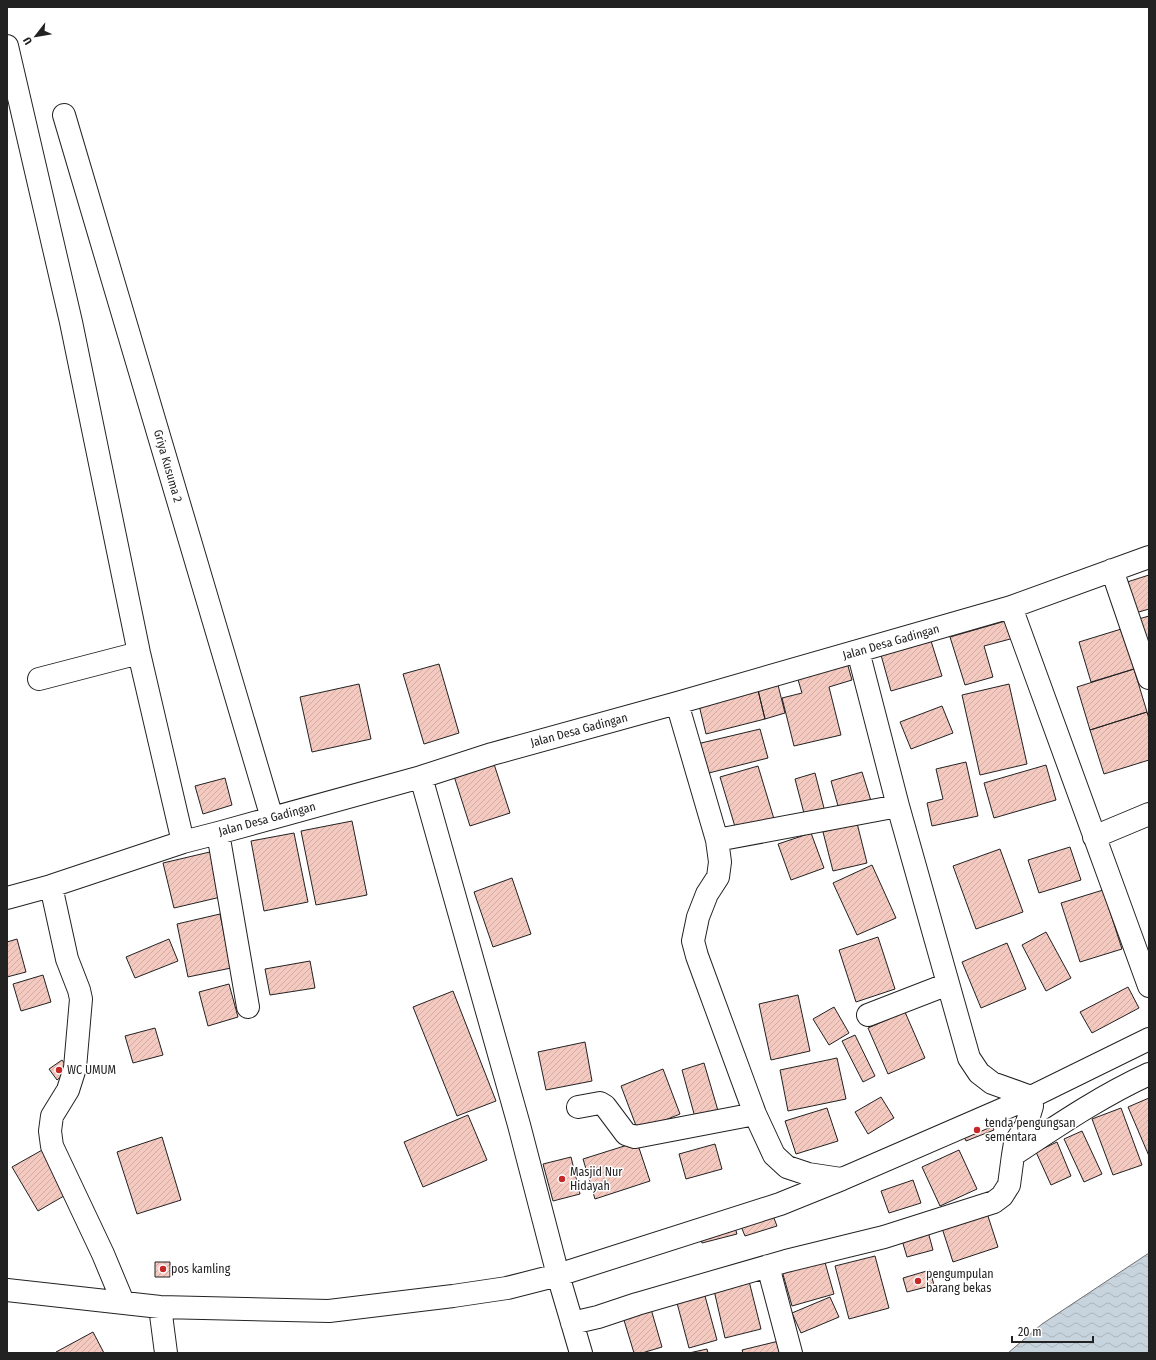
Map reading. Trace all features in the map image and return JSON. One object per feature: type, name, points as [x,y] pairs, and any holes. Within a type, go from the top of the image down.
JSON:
[{"type":"street","points":[[7,46],[71,322],[139,653],[183,842]]},
{"type":"street","name":"Griya Kusuma 2","points":[[64,115],[272,818]]},
{"type":"street","name":"Jalan Desa Gadingan","points":[[7,898],[51,886],[183,842],[421,777],[492,754],[677,703],[1012,607],[1149,557]]},
{"type":"street","points":[[1112,570],[1149,678]]},
{"type":"street","points":[[1012,607],[1149,986]]},
{"type":"street","points":[[858,651],[898,806],[969,1058],[979,1073],[992,1083],[1031,1097]]},
{"type":"street","points":[[39,679],[139,653]]},
{"type":"street","points":[[677,703],[717,840],[720,862],[718,877],[707,894],[698,917],[693,941],[697,956],[755,1114],[774,1155],[787,1167],[808,1174],[842,1179]]},
{"type":"street","points":[[421,777],[519,1125],[558,1275],[581,1353]]},
{"type":"street","points":[[717,840],[898,806]]},
{"type":"street","points":[[1094,837],[1149,814]]},
{"type":"street","points":[[218,833],[248,1007]]},
{"type":"street","points":[[51,886],[67,959],[79,990],[81,1010],[75,1068],[68,1090],[52,1116],[50,1131],[52,1146],[103,1254],[123,1302]]},
{"type":"street","points":[[868,1015],[948,984]]},
{"type":"street","points":[[7,1290],[160,1306],[328,1312],[507,1288],[558,1275],[780,1204],[842,1179],[1031,1097],[1149,1039]]},
{"type":"street","points":[[1012,1155],[1129,1083],[1149,1074]]},
{"type":"street","points":[[572,1323],[598,1317],[637,1304],[768,1266],[884,1237],[994,1202],[1002,1196],[1009,1185],[1012,1155],[1015,1143],[1026,1126],[1032,1106],[1031,1097]]},
{"type":"street","points":[[578,1107],[600,1103],[603,1104],[626,1134],[635,1137],[755,1114]]},
{"type":"street","points":[[768,1266],[791,1353]]},
{"type":"street","points":[[160,1306],[166,1353]]},
{"type":"water","points":[[1149,1253],[1149,1353],[1008,1353],[1042,1324]]},
{"type":"building","points":[[1149,575],[1149,609],[1132,614],[1124,583]]},
{"type":"building","points":[[1149,616],[1149,668],[1135,620]]},
{"type":"building","points":[[1009,620],[1014,638],[984,646],[993,677],[965,685],[950,637]]},
{"type":"building","points":[[1131,626],[1144,666],[1091,682],[1079,642]]},
{"type":"building","points":[[931,641],[942,676],[891,691],[881,655]]},
{"type":"building","points":[[846,659],[852,680],[829,687],[841,735],[794,746],[782,698],[802,693],[796,673]]},
{"type":"building","points":[[439,664],[459,733],[424,744],[403,674]]},
{"type":"building","points":[[1134,669],[1147,712],[1090,730],[1077,687]]},
{"type":"building","points":[[777,681],[785,713],[765,719],[757,686]]},
{"type":"building","points":[[359,684],[371,739],[312,752],[300,697]]},
{"type":"building","points":[[1009,684],[1027,764],[980,775],[962,695]]},
{"type":"building","points":[[757,686],[765,719],[706,734],[698,701]]},
{"type":"building","points":[[942,706],[953,733],[911,749],[900,722]]},
{"type":"building","points":[[1147,712],[1149,719],[1149,760],[1104,774],[1090,730]]},
{"type":"building","points":[[760,729],[768,758],[705,774],[697,744]]},
{"type":"building","points":[[493,761],[510,813],[470,826],[453,773]]},
{"type":"building","points":[[966,762],[978,816],[932,826],[927,803],[943,799],[936,769]]},
{"type":"building","points":[[1046,765],[1056,800],[994,818],[984,783]]},
{"type":"building","points":[[758,766],[774,819],[736,830],[720,777]]},
{"type":"building","points":[[862,772],[872,804],[840,813],[831,781]]},
{"type":"building","points":[[815,773],[825,812],[805,817],[795,779]]},
{"type":"building","points":[[225,778],[232,805],[203,814],[195,786]]},
{"type":"building","points":[[352,821],[367,895],[316,905],[301,831]]},
{"type":"building","points":[[857,823],[867,863],[833,871],[823,832]]},
{"type":"building","points":[[294,833],[308,902],[264,911],[251,841]]},
{"type":"building","points":[[811,833],[824,868],[791,880],[778,844]]},
{"type":"building","points":[[1070,847],[1081,880],[1039,893],[1028,860]]},
{"type":"building","points":[[1000,849],[1023,912],[976,929],[953,866]]},
{"type":"building","points":[[214,851],[225,896],[174,908],[163,863]]},
{"type":"building","points":[[872,865],[896,918],[857,935],[833,883]]},
{"type":"building","points":[[512,878],[531,934],[493,947],[474,892]]},
{"type":"building","points":[[1103,890],[1122,949],[1080,962],[1061,903]]},
{"type":"building","points":[[220,914],[231,968],[188,977],[177,924]]},
{"type":"building","points":[[1046,932],[1071,978],[1046,991],[1022,945]]},
{"type":"building","points":[[878,937],[895,989],[856,1002],[839,950]]},
{"type":"building","points":[[17,939],[26,972],[7,977],[7,942]]},
{"type":"building","points":[[169,939],[178,961],[135,978],[126,957]]},
{"type":"building","points":[[1007,943],[1026,989],[981,1008],[962,962]]},
{"type":"building","points":[[310,961],[315,988],[270,995],[265,969]]},
{"type":"building","points":[[43,975],[51,1002],[21,1011],[13,984]]},
{"type":"building","points":[[229,984],[238,1017],[208,1026],[199,992]]},
{"type":"building","points":[[1128,987],[1139,1008],[1092,1033],[1080,1012]]},
{"type":"building","points":[[453,991],[496,1101],[457,1116],[413,1007]]},
{"type":"building","points":[[798,995],[810,1051],[771,1060],[759,1004]]},
{"type":"building","points":[[834,1007],[849,1033],[829,1045],[813,1019]]},
{"type":"building","points":[[905,1012],[925,1058],[888,1074],[868,1028]]},
{"type":"building","points":[[155,1028],[163,1055],[133,1063],[125,1036]]},
{"type":"building","points":[[855,1035],[875,1076],[863,1082],[842,1041]]},
{"type":"building","points":[[585,1042],[592,1081],[546,1090],[538,1052]]},
{"type":"building","points":[[837,1058],[846,1099],[788,1111],[780,1070]]},
{"type":"building","name":"WC UMUM","points":[[62,1060],[69,1070],[57,1080],[49,1069]]},
{"type":"building","points":[[704,1063],[719,1114],[696,1121],[682,1070]]},
{"type":"building","points":[[663,1069],[680,1114],[638,1131],[621,1086]]},
{"type":"building","points":[[881,1097],[894,1118],[868,1134],[855,1112]]},
{"type":"building","points":[[1149,1098],[1149,1156],[1128,1107]]},
{"type":"building","points":[[827,1108],[838,1141],[796,1154],[785,1121]]},
{"type":"building","points":[[1121,1108],[1142,1165],[1113,1175],[1092,1119]]},
{"type":"building","points":[[468,1115],[487,1160],[423,1187],[404,1142]]},
{"type":"building","name":"tenda pengungsan sementara","points":[[989,1118],[994,1130],[966,1141],[961,1130]]},
{"type":"building","points":[[1082,1131],[1102,1174],[1084,1182],[1064,1139]]},
{"type":"building","points":[[162,1137],[181,1200],[137,1214],[117,1152]]},
{"type":"building","points":[[637,1142],[650,1181],[595,1199],[583,1159]]},
{"type":"building","points":[[1057,1142],[1071,1176],[1051,1185],[1036,1152]]},
{"type":"building","points":[[715,1144],[722,1169],[686,1179],[679,1154]]},
{"type":"building","points":[[44,1149],[69,1193],[38,1211],[12,1167]]},
{"type":"building","points":[[959,1150],[977,1189],[940,1206],[922,1167]]},
{"type":"building","name":"Masjid Nur Hidayah","points":[[571,1157],[580,1194],[553,1201],[543,1164]]},
{"type":"building","points":[[913,1180],[921,1203],[889,1213],[881,1191]]},
{"type":"building","points":[[986,1210],[998,1247],[953,1262],[941,1225]]},
{"type":"building","points":[[772,1213],[777,1226],[745,1236],[740,1224]]},
{"type":"building","points":[[733,1221],[737,1234],[702,1243],[698,1230]]},
{"type":"building","points":[[927,1228],[933,1250],[907,1257],[901,1237]]},
{"type":"building","points":[[875,1256],[889,1308],[849,1319],[835,1266]]},
{"type":"building","points":[[824,1259],[834,1294],[792,1306],[782,1271]]},
{"type":"building","name":"pos kamling","points":[[155,1262],[170,1262],[170,1277],[155,1277]]},
{"type":"building","name":"pengumpulan barang bekas","points":[[930,1270],[934,1285],[907,1292],[903,1278]]},
{"type":"building","points":[[748,1277],[761,1329],[725,1338],[713,1286]]},
{"type":"building","points":[[705,1296],[717,1340],[689,1348],[677,1303]]},
{"type":"building","points":[[830,1297],[839,1317],[801,1333],[792,1313]]},
{"type":"building","points":[[651,1309],[662,1347],[642,1353],[634,1353],[623,1317]]},
{"type":"building","points":[[93,1332],[104,1353],[56,1353],[56,1352]]},
{"type":"building","points":[[783,1340],[787,1353],[743,1353],[742,1350]]},
{"type":"building","points":[[707,1349],[708,1353],[689,1353]]},
{"type":"place","name":"WC UMUM","points":[[59,1070]]},
{"type":"place","name":"tenda pengungsan sementara","points":[[977,1130]]},
{"type":"place","name":"Masjid Nur Hidayah","points":[[562,1179]]},
{"type":"place","name":"pos kamling","points":[[163,1269]]},
{"type":"place","name":"pengumpulan barang bekas","points":[[918,1281]]}]
